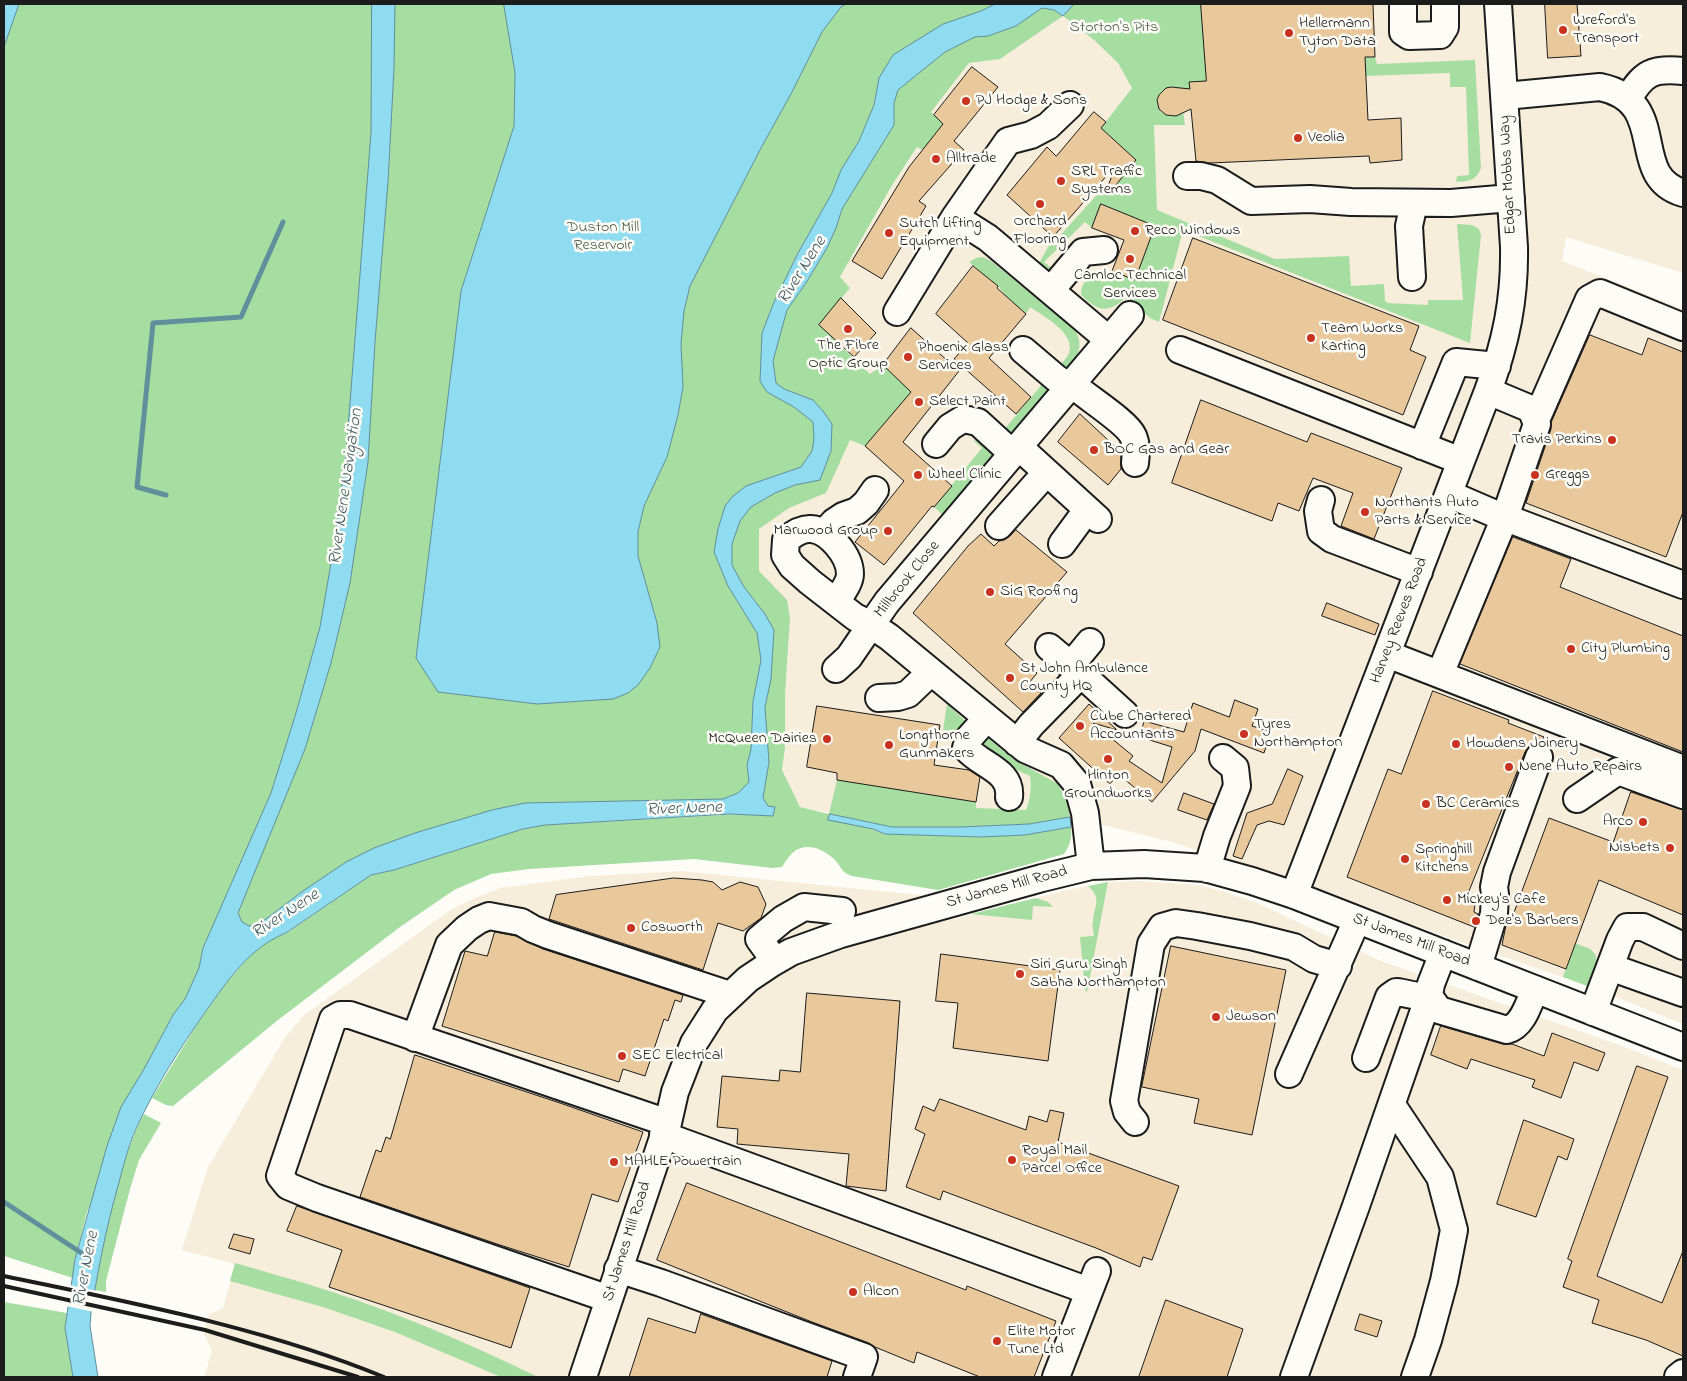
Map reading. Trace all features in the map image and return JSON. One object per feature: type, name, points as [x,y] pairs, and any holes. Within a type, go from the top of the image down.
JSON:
[{"type":"street","points":[[1403,4],[1403,32],[1409,36],[1440,35],[1445,27],[1445,4]]},
{"type":"street","name":"Edgar Mobbs Way","points":[[1498,4],[1511,198],[1514,279],[1510,316],[1500,356]]},
{"type":"street","points":[[1628,99],[1637,84],[1645,76],[1660,71],[1683,71]]},
{"type":"street","points":[[1505,96],[1600,87],[1614,90],[1628,99],[1638,111],[1645,127],[1655,171],[1666,185],[1683,193]]},
{"type":"street","points":[[897,312],[955,216],[1008,142],[1048,126],[1070,105]]},
{"type":"street","points":[[1187,176],[1201,176],[1217,180],[1251,201],[1310,199],[1414,203],[1463,202],[1511,198]]},
{"type":"street","points":[[1412,276],[1409,226],[1414,203]]},
{"type":"street","points":[[955,216],[988,238],[1109,340]]},
{"type":"street","points":[[1051,290],[1083,252],[1104,250]]},
{"type":"street","points":[[1536,420],[1589,299],[1600,293],[1683,327]]},
{"type":"street","name":"Millbrook Close","points":[[1091,866],[1085,813],[1077,784],[1061,765],[1025,749],[872,625],[887,602],[1130,314]]},
{"type":"street","points":[[1023,350],[1056,378],[1071,385],[1124,424],[1132,433],[1135,443],[1135,463]]},
{"type":"street","points":[[1180,350],[1461,461]]},
{"type":"street","points":[[1422,446],[1456,362],[1500,356]]},
{"type":"street","name":"Harvey Reeves Road","points":[[1294,895],[1449,494],[1500,356]]},
{"type":"street","points":[[1440,674],[1505,517],[1537,424],[1531,409],[1488,391]]},
{"type":"street","points":[[936,444],[950,427],[963,419],[978,422],[1046,473],[1093,515],[1062,544]]},
{"type":"street","points":[[1000,526],[1046,473]]},
{"type":"street","points":[[824,533],[839,519],[857,511],[866,503],[875,490]]},
{"type":"street","points":[[1449,494],[1683,585]]},
{"type":"street","points":[[1321,500],[1318,511],[1321,531],[1332,539],[1419,572]]},
{"type":"street","points":[[836,602],[850,575],[847,561],[824,533],[810,529],[793,533],[786,540],[785,555],[792,566],[810,582],[855,617],[872,625],[849,657],[836,668]]},
{"type":"street","points":[[1017,743],[1076,670],[1090,642]]},
{"type":"street","points":[[1049,647],[1125,714]]},
{"type":"street","points":[[1387,654],[1683,769]]},
{"type":"street","points":[[879,698],[898,697],[908,694],[931,672]]},
{"type":"street","points":[[988,718],[969,738],[966,748],[971,754],[1006,778],[1010,788],[1009,797]]},
{"type":"street","points":[[1478,967],[1494,914],[1494,887],[1497,872],[1539,757]]},
{"type":"street","points":[[1207,868],[1217,836],[1237,786],[1235,768],[1223,758]]},
{"type":"street","points":[[1577,799],[1618,771],[1683,795]]},
{"type":"street","name":"St James Mill Road","points":[[583,1377],[665,1129],[675,1092],[694,1043],[715,1010],[748,979],[791,952],[841,934],[1091,866],[1144,864],[1207,868],[1294,895],[1683,1047]]},
{"type":"street","points":[[775,961],[759,940],[783,919],[804,907],[842,911]]},
{"type":"street","points":[[416,1038],[449,946],[467,928],[489,916],[520,922],[548,935],[730,995]]},
{"type":"street","points":[[1289,1074],[1358,920]]},
{"type":"street","points":[[1135,1122],[1127,1112],[1124,1101],[1151,944],[1162,927],[1176,923],[1250,936],[1294,947],[1314,959],[1338,966]]},
{"type":"street","points":[[1594,1012],[1620,940],[1627,926],[1642,927],[1683,946]]},
{"type":"street","points":[[1294,1377],[1392,1105],[1429,996],[1431,984],[1443,954]]},
{"type":"street","points":[[1610,967],[1683,992]]},
{"type":"street","points":[[1429,996],[1439,1010],[1507,1030],[1513,1028],[1519,1022],[1535,989]]},
{"type":"street","points":[[1366,1058],[1389,997],[1396,992],[1420,998],[1429,996]]},
{"type":"street","points":[[609,1299],[316,1198],[288,1186],[284,1182],[280,1176],[333,1018],[340,1015],[350,1016],[416,1038],[665,1129],[1093,1281],[1056,1377]]},
{"type":"street","points":[[1392,1105],[1440,1177],[1454,1230],[1444,1281],[1428,1340],[1415,1377]]},
{"type":"street","points":[[618,1269],[661,1282],[864,1357],[857,1377]]},
{"type":"street","points":[[1678,1377],[1683,1373]]},
{"type":"shaded area","points":[[1137,4],[1683,4],[1683,273],[1566,237],[1562,261],[1683,309],[1683,1024],[1594,988],[1172,842],[1070,817],[1029,824],[861,819],[800,807],[782,770],[785,748],[785,695],[789,641],[759,571],[759,528],[789,508],[826,493],[819,325],[850,288],[840,277],[891,187],[918,146],[923,150],[943,124],[931,112],[969,63],[1000,59],[1063,16],[1094,40],[1118,63],[1127,79]]},
{"type":"shaded area","points":[[682,871],[920,895],[930,925],[1067,890],[1111,882],[1140,881],[1198,885],[1255,902],[1381,961],[1625,1047],[1683,1070],[1683,1377],[204,1377],[212,1351],[204,1335],[208,1315],[223,1308],[235,1264],[182,1250],[208,1167],[286,1036],[303,1016],[449,911],[500,888],[591,876]]},
{"type":"green space","name":"Storton's Pits","points":[[4,4],[1201,4],[1205,61],[1375,57],[1377,64],[1475,60],[1481,168],[1477,176],[1468,181],[1456,182],[1457,176],[1469,175],[1466,87],[1450,87],[1450,73],[1189,82],[1191,101],[1166,88],[1158,99],[1158,105],[1163,113],[1175,115],[1183,111],[1185,125],[1154,125],[1157,210],[1275,259],[1349,256],[1351,286],[1384,284],[1385,301],[1388,303],[1428,305],[1428,300],[1463,300],[1457,224],[1472,225],[1479,229],[1481,235],[1470,343],[1183,230],[1159,322],[1150,318],[1127,297],[1114,306],[1103,309],[1098,308],[1081,295],[1085,282],[1092,277],[1106,278],[1112,271],[1135,280],[1155,226],[1102,205],[1092,228],[1085,222],[1044,262],[1054,270],[1050,275],[1038,265],[1048,247],[1103,188],[1109,193],[1136,161],[1101,128],[1132,88],[1118,63],[1094,40],[1063,16],[1000,59],[969,63],[931,112],[943,124],[941,128],[923,150],[917,147],[891,187],[840,277],[850,288],[819,325],[870,374],[883,365],[903,384],[933,348],[942,357],[865,446],[850,440],[826,493],[789,508],[759,529],[759,571],[787,600],[790,618],[785,695],[785,748],[782,770],[800,807],[829,814],[837,780],[976,802],[976,808],[1026,810],[1029,802],[1030,776],[1009,766],[992,752],[981,741],[982,733],[1013,759],[1058,784],[1067,801],[1070,817],[1029,824],[961,827],[892,827],[830,814],[885,834],[981,837],[1025,835],[1071,827],[1070,841],[1064,854],[938,890],[852,876],[844,871],[827,854],[813,847],[803,847],[795,850],[782,867],[772,868],[694,859],[529,869],[491,874],[454,890],[400,927],[278,1020],[173,1106],[166,1105],[152,1098],[196,1026],[223,987],[252,953],[272,939],[287,933],[371,875],[394,870],[523,829],[545,825],[740,814],[543,813],[398,853],[225,954],[153,1071],[87,1212],[75,1259],[73,1278],[4,1256]]},
{"type":"green space","points":[[983,257],[991,261],[1075,330],[1079,342],[1078,352],[1065,371],[1060,366],[1069,353],[1070,346],[1063,332],[1050,320],[1030,307],[1026,314],[998,286],[969,262]]},
{"type":"green space","points":[[1043,383],[1050,390],[1009,438],[1003,431]]},
{"type":"green space","points":[[977,438],[994,454],[943,515],[934,507],[982,448],[974,441]]},
{"type":"green space","points":[[947,704],[970,725],[961,732],[943,730]]},
{"type":"green space","points":[[1108,882],[1087,992],[1085,990],[1080,937],[1094,936],[1093,922],[1096,902],[1095,895],[1088,886]]},
{"type":"green space","points":[[1036,898],[1048,902],[1053,907],[1033,906],[1032,920],[971,914]]},
{"type":"green space","points":[[1575,943],[1590,949],[1596,955],[1596,965],[1587,986],[1563,977]]},
{"type":"green space","points":[[144,1114],[161,1123],[139,1160],[106,1281],[106,1292],[95,1290],[102,1246],[119,1177]]},
{"type":"green space","points":[[235,1263],[315,1286],[407,1319],[538,1377],[501,1377],[395,1332],[323,1307],[230,1281]]},
{"type":"green space","points":[[4,1302],[67,1313],[65,1328],[73,1377],[4,1377]]},
{"type":"water","points":[[4,4],[19,4],[4,47]]},
{"type":"water","points":[[372,4],[395,4],[394,69],[388,182],[375,342],[368,462],[350,583],[331,663],[305,749],[238,913],[242,922],[249,926],[262,922],[346,862],[374,848],[415,833],[492,810],[525,803],[723,799],[738,793],[749,782],[747,765],[751,749],[753,701],[761,660],[757,633],[728,586],[714,552],[718,529],[725,506],[733,496],[746,486],[801,467],[812,451],[814,439],[813,422],[794,407],[767,392],[760,381],[762,333],[774,302],[798,253],[832,193],[841,170],[859,141],[874,105],[879,78],[893,55],[943,24],[981,11],[995,4],[1074,4],[1063,16],[1054,10],[1042,8],[1016,26],[988,36],[975,37],[945,52],[898,90],[894,103],[894,125],[842,209],[827,248],[787,310],[773,361],[776,383],[784,389],[813,400],[823,411],[832,424],[831,451],[820,480],[795,485],[775,493],[751,507],[740,521],[732,544],[732,565],[744,587],[765,614],[774,630],[771,679],[765,707],[769,762],[763,798],[768,806],[775,807],[773,816],[730,814],[545,825],[523,829],[394,870],[371,875],[286,933],[261,947],[231,976],[196,1025],[160,1083],[136,1129],[126,1157],[110,1218],[99,1265],[91,1313],[90,1326],[98,1377],[73,1377],[65,1328],[75,1259],[107,1146],[121,1107],[173,1015],[185,999],[199,968],[203,948],[271,793],[320,627],[334,546],[346,454],[371,133]]},
{"type":"water","name":"Duston Mill Reservoir","points":[[504,4],[846,4],[841,7],[822,32],[690,286],[684,311],[681,344],[683,387],[678,415],[667,457],[644,506],[638,532],[638,556],[657,623],[660,647],[650,668],[638,685],[628,693],[613,699],[537,704],[438,692],[416,658],[461,291],[514,126],[515,73]]},
{"type":"water","points":[[830,814],[892,827],[961,827],[1029,824],[1070,817],[1071,827],[1025,835],[981,837],[885,834],[873,829],[828,820]]},
{"type":"pier","points":[[69,1285],[97,1291],[94,1312],[66,1306]]},
{"type":"building","points":[[1201,4],[1373,4],[1375,57],[1365,57],[1368,120],[1401,118],[1402,160],[1370,163],[1369,156],[1210,163],[1196,161],[1191,109],[1176,116],[1166,115],[1159,109],[1157,100],[1166,88],[1190,89],[1189,82],[1206,81]]},
{"type":"building","name":"Wreford's Transport","points":[[1545,4],[1577,4],[1581,56],[1548,58]]},
{"type":"building","points":[[972,67],[998,87],[954,141],[964,150],[919,201],[926,206],[882,279],[852,261],[909,167],[943,124],[934,115]]},
{"type":"building","points":[[1094,112],[1106,122],[1101,128],[1136,160],[1108,195],[1105,194],[1116,165],[1053,237],[1007,195],[1047,147],[1056,156]]},
{"type":"building","points":[[1101,204],[1155,226],[1135,280],[1112,271],[1124,240],[1092,228]]},
{"type":"building","name":"Team Works Karting","points":[[1193,238],[1419,326],[1410,350],[1426,357],[1403,415],[1163,320]]},
{"type":"building","points":[[973,266],[998,286],[997,288],[1026,314],[989,358],[1031,397],[1016,414],[954,359],[968,343],[936,314]]},
{"type":"building","name":"The Fibre Optic Group","points":[[841,298],[876,333],[854,357],[819,325]]},
{"type":"building","points":[[911,328],[959,371],[903,442],[952,486],[934,507],[932,506],[884,565],[855,542],[904,481],[865,446],[911,392],[883,365]]},
{"type":"building","name":"Travis Perkins","points":[[1590,335],[1642,355],[1648,338],[1683,352],[1683,512],[1666,557],[1526,503],[1551,429],[1551,423]]},
{"type":"building","points":[[1201,400],[1307,442],[1311,433],[1402,468],[1374,539],[1341,526],[1353,493],[1313,478],[1299,511],[1278,503],[1272,521],[1172,483]]},
{"type":"building","name":"BOC Gas and Gear","points":[[1080,414],[1121,452],[1121,469],[1108,485],[1058,442]]},
{"type":"building","name":"SiG Roofing","points":[[1016,530],[1067,572],[1005,644],[1037,673],[1029,683],[1041,693],[1023,712],[913,613],[968,546],[981,534],[994,546]]},
{"type":"building","name":"City Plumbing","points":[[1513,537],[1571,559],[1560,587],[1683,636],[1683,752],[1460,664]]},
{"type":"building","points":[[1327,603],[1379,624],[1375,635],[1322,616]]},
{"type":"building","points":[[1433,691],[1509,720],[1508,723],[1544,737],[1542,743],[1536,742],[1530,745],[1525,752],[1465,901],[1475,904],[1474,912],[1478,914],[1474,927],[1347,877],[1388,769],[1401,774]]},
{"type":"building","points":[[1235,700],[1258,709],[1252,726],[1271,732],[1264,753],[1201,729],[1195,751],[1152,802],[1118,774],[1110,784],[1059,738],[1089,704],[1117,730],[1093,723],[1133,756],[1129,761],[1162,783],[1172,747],[1140,737],[1144,721],[1184,732],[1193,703],[1229,717]]},
{"type":"building","name":"Longthorne Gunmakers","points":[[817,706],[940,725],[934,765],[969,770],[980,777],[976,802],[837,780],[837,773],[807,767]]},
{"type":"building","name":"Tyres Northampton","points":[[1288,769],[1303,776],[1284,825],[1269,821],[1257,825],[1242,859],[1233,856],[1247,813],[1272,804]]},
{"type":"building","points":[[1631,792],[1683,810],[1683,915],[1599,880],[1566,969],[1502,945],[1506,925],[1509,926],[1549,818],[1613,842]]},
{"type":"building","points":[[1184,793],[1214,804],[1207,820],[1178,810]]},
{"type":"building","name":"Cosworth","points":[[674,878],[713,882],[722,890],[740,882],[758,887],[766,904],[761,918],[743,931],[718,923],[703,970],[549,919],[556,895]]},
{"type":"building","name":"Cosworth","points":[[495,932],[516,936],[543,949],[683,995],[681,1002],[675,1000],[668,1021],[664,1019],[645,1076],[623,1069],[619,1082],[442,1026],[465,951],[487,956]]},
{"type":"building","name":"Jewson","points":[[1171,946],[1286,970],[1252,1135],[1194,1123],[1199,1099],[1142,1087]]},
{"type":"building","points":[[941,954],[1060,970],[1048,1061],[953,1048],[958,1003],[936,1001]]},
{"type":"building","points":[[807,993],[900,1001],[886,1191],[846,1186],[849,1154],[737,1144],[738,1129],[717,1127],[722,1076],[779,1081],[780,1070],[800,1072]]},
{"type":"building","points":[[1441,1026],[1503,1044],[1512,1044],[1544,1056],[1552,1033],[1605,1053],[1598,1071],[1574,1062],[1561,1098],[1532,1087],[1535,1080],[1471,1059],[1467,1069],[1431,1055]]},
{"type":"building","points":[[415,1055],[643,1132],[618,1202],[592,1194],[569,1267],[360,1197],[376,1150],[381,1152],[386,1137],[390,1139]]},
{"type":"building","points":[[1637,1066],[1668,1077],[1597,1276],[1662,1303],[1683,1251],[1683,1356],[1646,1340],[1592,1323],[1599,1300],[1563,1287],[1572,1261],[1568,1259]]},
{"type":"building","name":"Royal Mail Parcel Office","points":[[940,1099],[1026,1130],[1029,1116],[1047,1122],[1050,1110],[1064,1113],[1058,1142],[1179,1186],[1152,1260],[1143,1257],[1140,1267],[1096,1248],[943,1191],[940,1200],[906,1187],[925,1134],[915,1129],[923,1106],[934,1111]]},
{"type":"building","points":[[1524,1120],[1574,1139],[1567,1160],[1558,1156],[1536,1217],[1497,1204]]},
{"type":"building","points":[[687,1183],[966,1290],[967,1286],[1056,1321],[1034,1377],[980,1377],[917,1352],[914,1363],[869,1343],[657,1260]]},
{"type":"building","points":[[297,1206],[530,1288],[511,1348],[329,1287],[342,1250],[287,1231]]},
{"type":"building","points":[[234,1234],[254,1239],[250,1254],[229,1248]]},
{"type":"building","points":[[1166,1300],[1243,1329],[1227,1377],[1139,1377]]},
{"type":"building","points":[[701,1314],[832,1361],[827,1377],[629,1377],[648,1318],[695,1333]]},
{"type":"building","points":[[1360,1314],[1382,1321],[1377,1337],[1355,1330]]},
{"type":"waterway","points":[[166,495],[137,487],[153,323],[241,317],[283,222]]},
{"type":"waterway","name":"River Nene","points":[[4,1202],[83,1254]]},
{"type":"railway","points":[[4,1276],[244,1330],[338,1359],[384,1377]]},
{"type":"railway","points":[[4,1286],[205,1330],[358,1377]]},
{"type":"place","name":"Wreford's Transport","points":[[1563,30]]},
{"type":"place","name":"Hellermann Tyton Data","points":[[1289,33]]},
{"type":"place","name":"PJ Hodge & Sons","points":[[966,101]]},
{"type":"place","name":"Veolia","points":[[1298,138]]},
{"type":"place","name":"Alltrade","points":[[936,159]]},
{"type":"place","name":"SRL Traffic Systems","points":[[1061,181]]},
{"type":"place","name":"Orchard Flooring","points":[[1040,204]]},
{"type":"place","name":"Reco Windows","points":[[1135,231]]},
{"type":"place","name":"Sutch Lifting Equipment","points":[[889,233]]},
{"type":"place","name":"Camloc Technical Services","points":[[1130,259]]},
{"type":"place","name":"The Fibre Optic Group","points":[[848,329]]},
{"type":"place","name":"Team Works Karting","points":[[1311,338]]},
{"type":"place","name":"Phoenix Glass Services","points":[[908,357]]},
{"type":"place","name":"Select Paint","points":[[919,402]]},
{"type":"place","name":"Travis Perkins","points":[[1612,440]]},
{"type":"place","name":"BOC Gas and Gear","points":[[1094,450]]},
{"type":"place","name":"Wheel Clinic","points":[[918,475]]},
{"type":"place","name":"Greggs","points":[[1535,475]]},
{"type":"place","name":"Northants Auto Parts & Service","points":[[1365,512]]},
{"type":"place","name":"Marwood Group","points":[[888,531]]},
{"type":"place","name":"SiG Roofing","points":[[990,592]]},
{"type":"place","name":"City Plumbing","points":[[1571,649]]},
{"type":"place","name":"St John Ambulance County HQ","points":[[1010,678]]},
{"type":"place","name":"Cube Chartered Accountants","points":[[1080,726]]},
{"type":"place","name":"Tyres Northampton","points":[[1244,734]]},
{"type":"place","name":"McQueen Dairies","points":[[827,739]]},
{"type":"place","name":"Howdens Joinery","points":[[1456,744]]},
{"type":"place","name":"Longthorne Gunmakers","points":[[889,745]]},
{"type":"place","name":"Hinton Groundworks","points":[[1108,759]]},
{"type":"place","name":"Nene Auto Repairs","points":[[1509,767]]},
{"type":"place","name":"BC Ceramics","points":[[1426,804]]},
{"type":"place","name":"Arco","points":[[1643,822]]},
{"type":"place","name":"Nisbets","points":[[1670,848]]},
{"type":"place","name":"Springhill Kitchens","points":[[1405,859]]},
{"type":"place","name":"Mickey's Cafe","points":[[1447,900]]},
{"type":"place","name":"Dee's Barbers","points":[[1476,921]]},
{"type":"place","name":"Cosworth","points":[[631,928]]},
{"type":"place","name":"Siri Guru Singh Sabha Northampton","points":[[1020,974]]},
{"type":"place","name":"Jewson","points":[[1216,1017]]},
{"type":"place","name":"SEC Electrical","points":[[622,1056]]},
{"type":"place","name":"Royal Mail Parcel Office","points":[[1012,1160]]},
{"type":"place","name":"MAHLE Powertrain","points":[[614,1162]]},
{"type":"place","name":"Alcon","points":[[853,1292]]},
{"type":"place","name":"Elite Motor Tune Ltd","points":[[997,1341]]},
{"type":"water label","name":"River Nene Navigation","points":[[347,487]]}]
